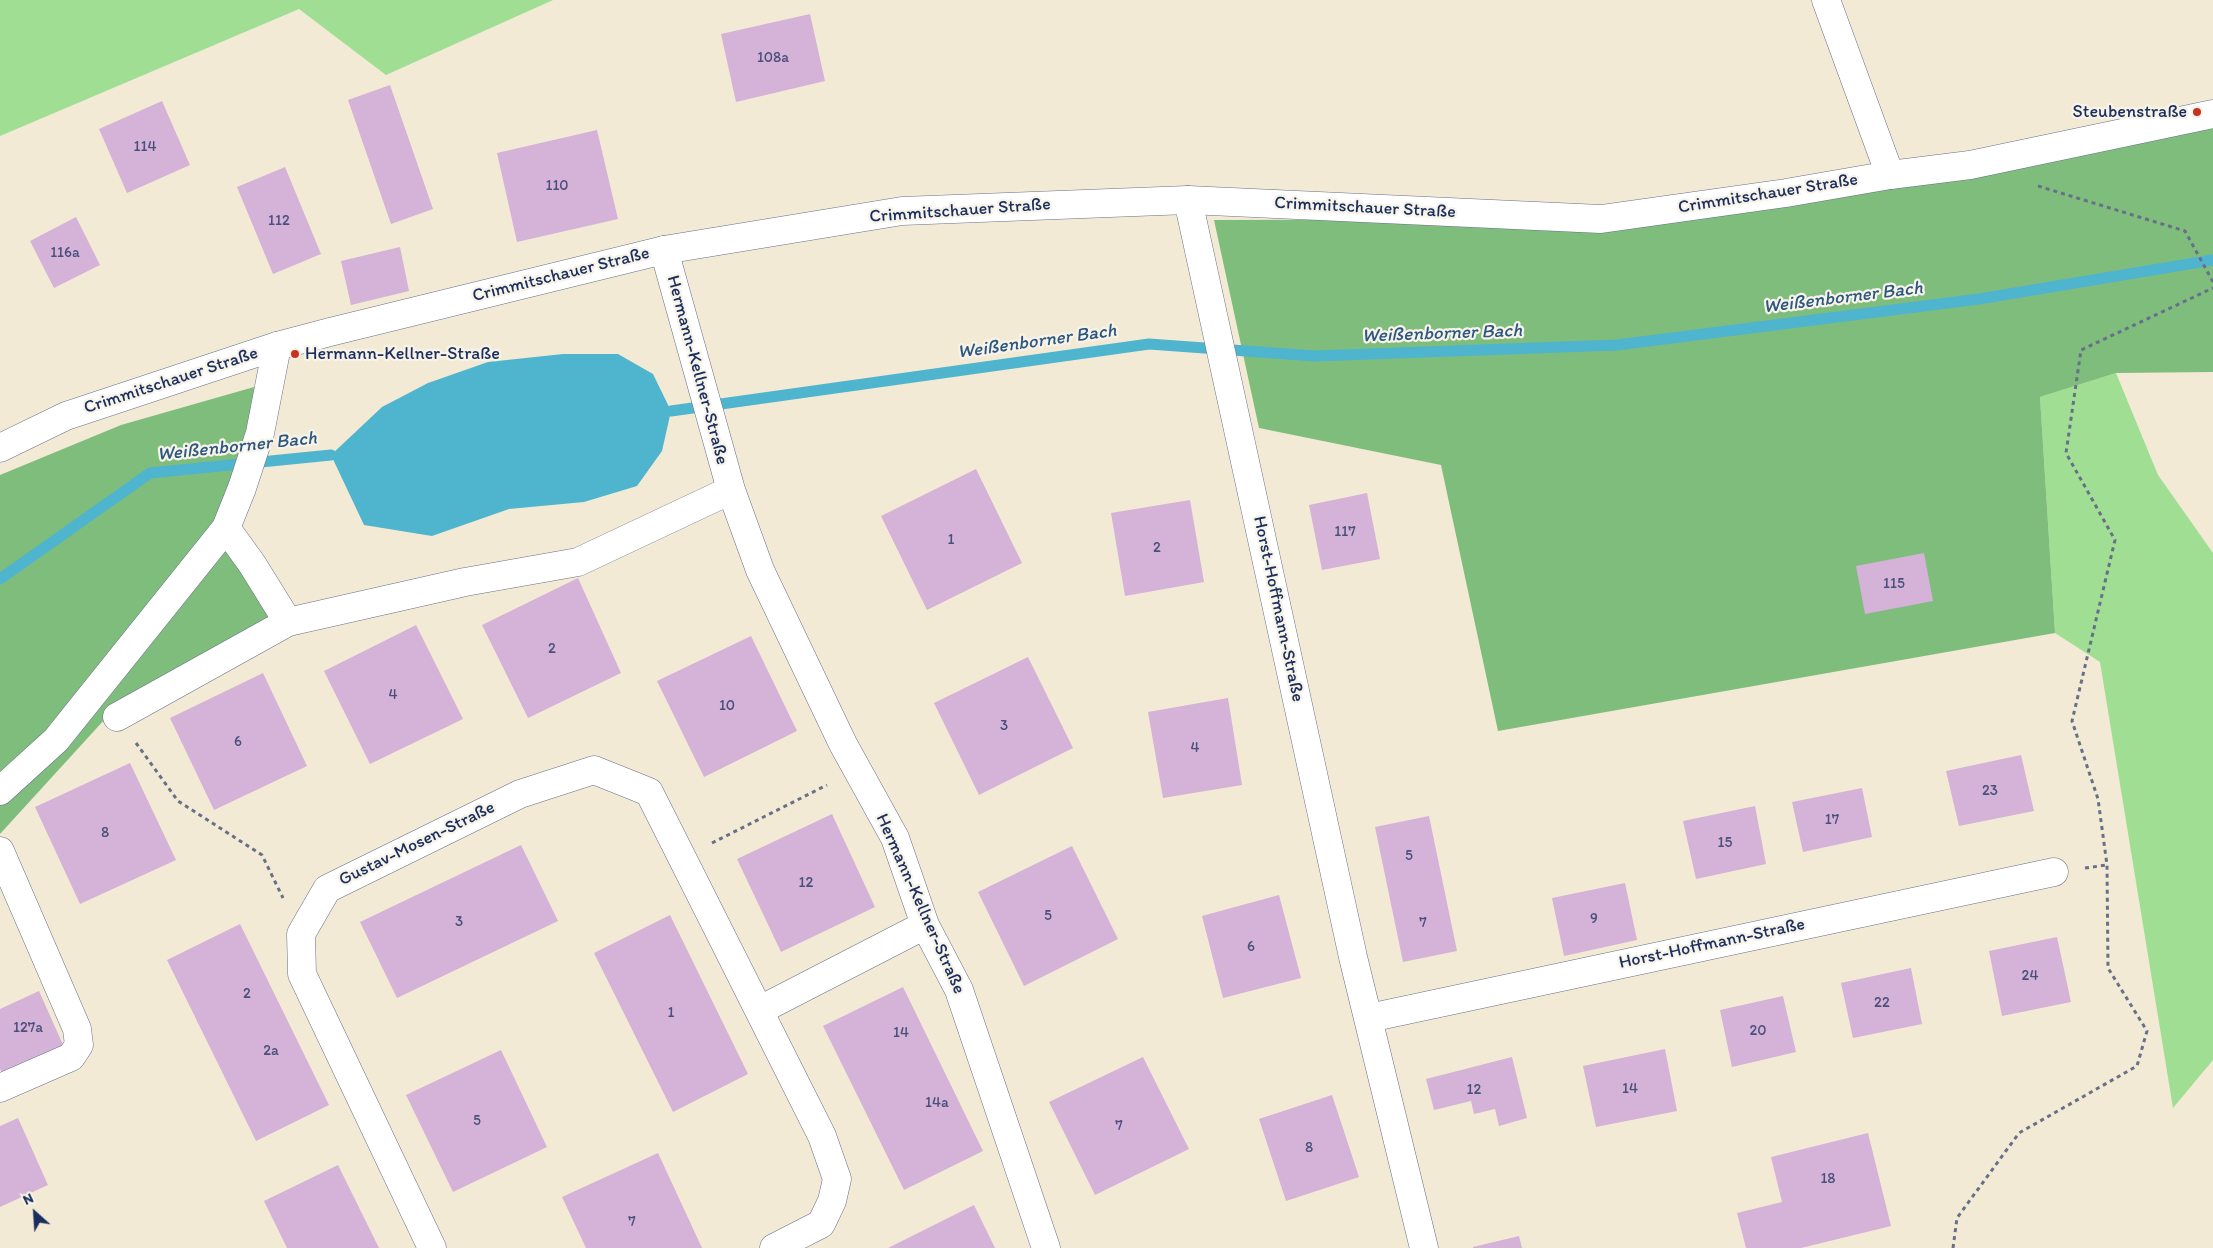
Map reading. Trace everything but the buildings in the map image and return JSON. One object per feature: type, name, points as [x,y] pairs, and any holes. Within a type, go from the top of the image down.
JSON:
[{"type":"street","points":[[1826,0],[1890,175]]},
{"type":"street","name":"Crimmitschauer Straße","points":[[0,448],[66,416],[277,346],[664,250],[902,211],[1188,200],[1601,219],[1786,193],[1890,175],[1970,165],[2213,114]]},
{"type":"street","name":"Horst-Hoffmann-Straße","points":[[1188,200],[1349,938],[1370,1018],[1424,1248]]},
{"type":"street","name":"Hermann-Kellner-Straße","points":[[664,250],[730,490],[760,570],[857,770],[895,838],[925,925],[958,990],[1046,1248]]},
{"type":"street","points":[[0,790],[56,740],[226,528],[242,488],[260,433],[277,346]]},
{"type":"street","points":[[118,717],[288,622],[465,582],[578,561],[730,490]]},
{"type":"street","points":[[226,528],[252,564],[288,622]]},
{"type":"street","name":"Gustav-Mosen-Straße","points":[[300,934],[327,889],[520,794],[594,770],[649,792],[822,1136],[836,1179],[832,1201],[821,1224],[774,1248]]},
{"type":"street","points":[[0,851],[77,1029],[79,1045],[71,1056],[0,1088]]},
{"type":"street","name":"Horst-Hoffmann-Straße","points":[[1370,1018],[2054,872]]},
{"type":"street","points":[[760,1010],[925,925]]},
{"type":"street","points":[[300,934],[302,974],[432,1248]]},
{"type":"path","points":[[2036,185],[2185,231],[2213,282]]},
{"type":"path","points":[[1953,1248],[1957,1218],[2019,1134],[2137,1066],[2148,1031],[2108,968],[2107,865],[2098,799],[2072,721],[2115,540],[2066,453],[2082,350],[2213,288]]},
{"type":"path","points":[[118,717],[178,801],[262,855],[300,934]]},
{"type":"path","points":[[683,858],[857,770]]},
{"type":"green space","points":[[0,0],[553,0],[386,75],[299,9],[0,136]]},
{"type":"green space","points":[[2213,127],[2213,372],[2116,373],[2040,397],[2055,633],[1498,731],[1441,465],[1259,428],[1214,220],[1601,219]]},
{"type":"green space","points":[[2116,373],[2158,475],[2213,553],[2213,1060],[2173,1108],[2100,662],[2055,633],[2040,397]]},
{"type":"green space","points":[[254,387],[251,445],[218,538],[281,619],[105,719],[0,834],[0,475],[121,425]]},
{"type":"water","points":[[563,354],[618,354],[653,374],[671,411],[662,451],[637,486],[584,502],[509,509],[432,536],[364,525],[331,455],[382,407],[428,383],[488,362]]},
{"type":"waterway","name":"Weißenborner Bach","points":[[671,411],[1149,344],[1315,356],[1617,345],[1979,299],[2213,260]]},
{"type":"waterway","name":"Weißenborner Bach","points":[[0,579],[150,473],[331,455]]},
{"type":"place","name":"Steubenstraße","points":[[2197,112]]},
{"type":"place","name":"Hermann-Kellner-Straße","points":[[295,354]]}]
